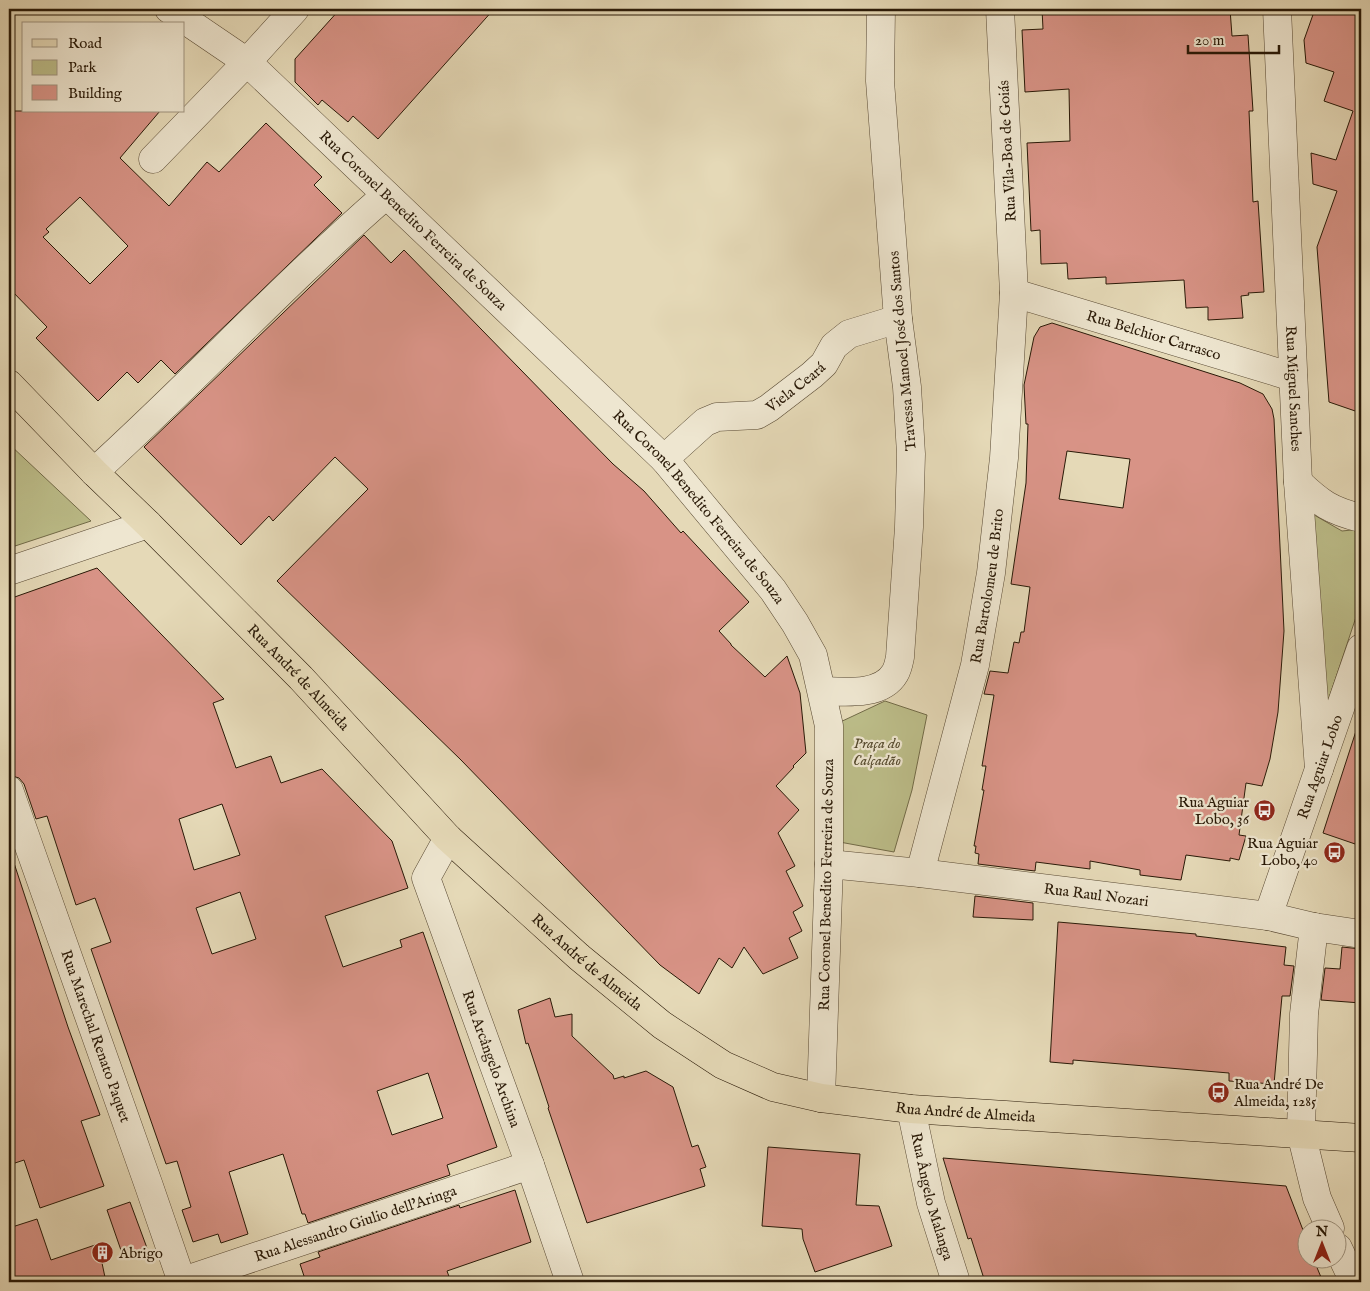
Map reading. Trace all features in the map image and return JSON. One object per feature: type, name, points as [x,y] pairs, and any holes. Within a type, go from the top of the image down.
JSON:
[{"type":"main road","name":"Rua André de Almeida","points":[[9,384],[94,472],[301,678],[448,838],[579,957],[662,1025],[723,1064],[772,1087],[821,1098],[911,1109],[1361,1138]]},
{"type":"street","name":"Rua Coronel Benedito Ferreira de Souza","points":[[169,9],[247,62],[664,459],[748,562],[774,590],[795,623],[813,655],[829,726],[829,864],[821,1098]]},
{"type":"street","points":[[153,159],[247,62],[295,9]]},
{"type":"street","name":"Travessa Manoel José dos Santos","points":[[822,691],[856,693],[885,685],[895,672],[900,657],[909,527],[911,454],[908,387],[898,320],[880,81],[881,9]]},
{"type":"street","name":"Rua Vila-Boa de Goiás","points":[[1000,9],[1014,293]]},
{"type":"street","name":"Rua Miguel Sanches","points":[[1277,9],[1298,482],[1319,769]]},
{"type":"street","points":[[94,472],[340,235],[386,195]]},
{"type":"street","name":"Rua Belchior Carrasco","points":[[1014,293],[1294,377]]},
{"type":"street","name":"Rua Bartolomeu de Brito","points":[[920,873],[975,665],[992,573],[1004,458],[1014,293]]},
{"type":"street","name":"Viela Ceará","points":[[664,459],[705,422],[718,417],[757,415],[769,408],[824,364],[834,346],[849,334],[898,320]]},
{"type":"street","points":[[1298,482],[1317,500],[1340,513],[1361,518]]},
{"type":"street","points":[[9,572],[148,524]]},
{"type":"street","name":"Rua Aguiar Lobo","points":[[1268,916],[1361,648]]},
{"type":"street","name":"Rua Marechal Renato Paquet","points":[[9,790],[181,1282]]},
{"type":"street","name":"Rua Arcângelo Archina","points":[[448,838],[426,878],[530,1165],[570,1282]]},
{"type":"street","name":"Rua Raul Nozari","points":[[829,864],[920,873],[1268,916],[1314,927],[1361,934]]},
{"type":"street","points":[[1314,927],[1304,1014],[1301,1133],[1317,1198],[1326,1218]]},
{"type":"street","name":"Rua Ângelo Malanga","points":[[911,1109],[931,1203],[956,1282]]},
{"type":"street","name":"Rua Alessandro Giulio dell'Aringa","points":[[181,1282],[530,1165]]},
{"type":"street","points":[[1347,1268],[1354,1282]]},
{"type":"green space","points":[[9,444],[91,521],[9,548]]},
{"type":"green space","points":[[1309,512],[1342,531],[1361,529],[1361,602],[1324,713]]},
{"type":"green space","name":"Praça do Calçadão","points":[[885,701],[927,715],[912,790],[894,852],[834,841],[836,724]]},
{"type":"building","points":[[340,9],[494,9],[378,139],[353,116],[348,122],[322,100],[318,105],[295,82],[295,59]]},
{"type":"building","points":[[1042,9],[1230,9],[1232,36],[1248,35],[1253,111],[1249,111],[1253,202],[1258,201],[1264,292],[1248,293],[1249,295],[1241,296],[1243,318],[1208,320],[1208,307],[1186,308],[1184,280],[1106,284],[1106,277],[1068,279],[1067,263],[1041,264],[1040,230],[1031,231],[1027,143],[1070,141],[1069,89],[1025,92],[1022,30],[1043,29]]},
{"type":"building","points":[[1315,9],[1361,9],[1361,413],[1329,402],[1317,247],[1337,191],[1313,184],[1311,153],[1336,160],[1353,111],[1324,101],[1334,72],[1306,63],[1304,40]]},
{"type":"building","points":[[9,111],[159,112],[120,158],[169,206],[207,162],[219,172],[266,123],[322,177],[314,185],[342,213],[175,374],[161,360],[138,383],[127,372],[98,401],[36,338],[47,327],[9,288]],"holes":[[[80,197],[128,246],[90,284],[43,237],[49,232],[46,229]]]},
{"type":"building","points":[[364,235],[391,263],[404,250],[613,464],[644,491],[681,533],[683,531],[749,602],[719,631],[731,645],[765,677],[787,656],[800,693],[806,753],[776,786],[799,810],[778,833],[795,866],[786,871],[803,906],[793,912],[802,931],[789,938],[798,958],[763,974],[744,947],[732,968],[719,958],[699,994],[660,965],[461,760],[277,581],[368,489],[335,457],[273,521],[269,516],[241,545],[144,447]]},
{"type":"building","points":[[1052,323],[1240,383],[1263,394],[1272,409],[1284,631],[1278,712],[1270,759],[1262,786],[1246,783],[1239,835],[1246,836],[1239,860],[1230,858],[1230,861],[1186,855],[1181,880],[1140,875],[1140,870],[1090,861],[1090,869],[1036,862],[1035,871],[978,864],[979,854],[975,853],[976,846],[974,846],[984,790],[982,790],[986,766],[982,766],[994,695],[984,694],[990,671],[1008,673],[1014,642],[1019,643],[1021,632],[1024,632],[1030,587],[1011,584],[1026,483],[1028,424],[1026,424],[1024,385],[1034,337],[1040,327]],"holes":[[[1067,451],[1130,459],[1123,508],[1059,499]]]},
{"type":"building","points":[[97,568],[224,699],[213,703],[236,768],[271,756],[281,783],[322,769],[392,841],[408,888],[325,916],[343,967],[402,947],[400,940],[423,932],[497,1147],[447,1165],[450,1175],[308,1223],[305,1214],[302,1214],[283,1154],[229,1172],[248,1234],[221,1243],[218,1234],[193,1242],[182,1210],[191,1207],[177,1161],[166,1164],[91,949],[111,942],[95,898],[76,905],[47,816],[36,819],[24,784],[19,778],[9,775],[9,599]],"holes":[[[222,804],[240,855],[194,870],[179,819]],[[240,892],[256,939],[212,954],[196,908]],[[428,1073],[443,1118],[392,1135],[377,1091]]]},
{"type":"building","points":[[1356,731],[1361,732],[1361,846],[1323,833]]},
{"type":"building","points":[[13,860],[68,1027],[100,1115],[81,1121],[104,1186],[40,1208],[24,1160],[9,1165],[9,861]]},
{"type":"building","points":[[975,896],[1033,903],[1033,920],[973,917]]},
{"type":"building","points":[[1058,922],[1196,934],[1196,936],[1286,947],[1284,965],[1294,966],[1290,996],[1282,996],[1274,1084],[1229,1081],[1229,1073],[1073,1060],[1073,1064],[1050,1062]]},
{"type":"building","points":[[1342,947],[1361,949],[1361,1003],[1321,1000],[1325,968],[1340,969]]},
{"type":"building","points":[[550,998],[555,1017],[572,1014],[572,1036],[613,1075],[614,1079],[646,1071],[673,1087],[692,1147],[698,1145],[706,1167],[700,1169],[705,1186],[587,1223],[528,1043],[526,1044],[518,1010]]},
{"type":"building","points":[[768,1147],[860,1154],[856,1205],[879,1206],[892,1246],[815,1272],[803,1239],[802,1229],[762,1226]]},
{"type":"building","points":[[943,1158],[1286,1186],[1298,1218],[1298,1268],[1317,1268],[1323,1282],[985,1282],[971,1238],[968,1239]]},
{"type":"building","points":[[515,1190],[531,1242],[447,1271],[451,1282],[306,1282],[300,1264],[320,1257],[318,1252],[459,1205],[460,1208]]},
{"type":"building","points":[[130,1202],[147,1248],[123,1256],[107,1210]]},
{"type":"building","points":[[37,1219],[51,1260],[98,1244],[106,1282],[9,1282],[9,1228]]},
{"type":"place","name":"Rua Aguiar Lobo, 36","points":[[1265,811]]},
{"type":"place","name":"Rua Aguiar Lobo, 40","points":[[1334,852]]},
{"type":"place","name":"Rua André De Almeida, 1285","points":[[1218,1093]]},
{"type":"place","name":"Abrigo","points":[[103,1253]]}]
